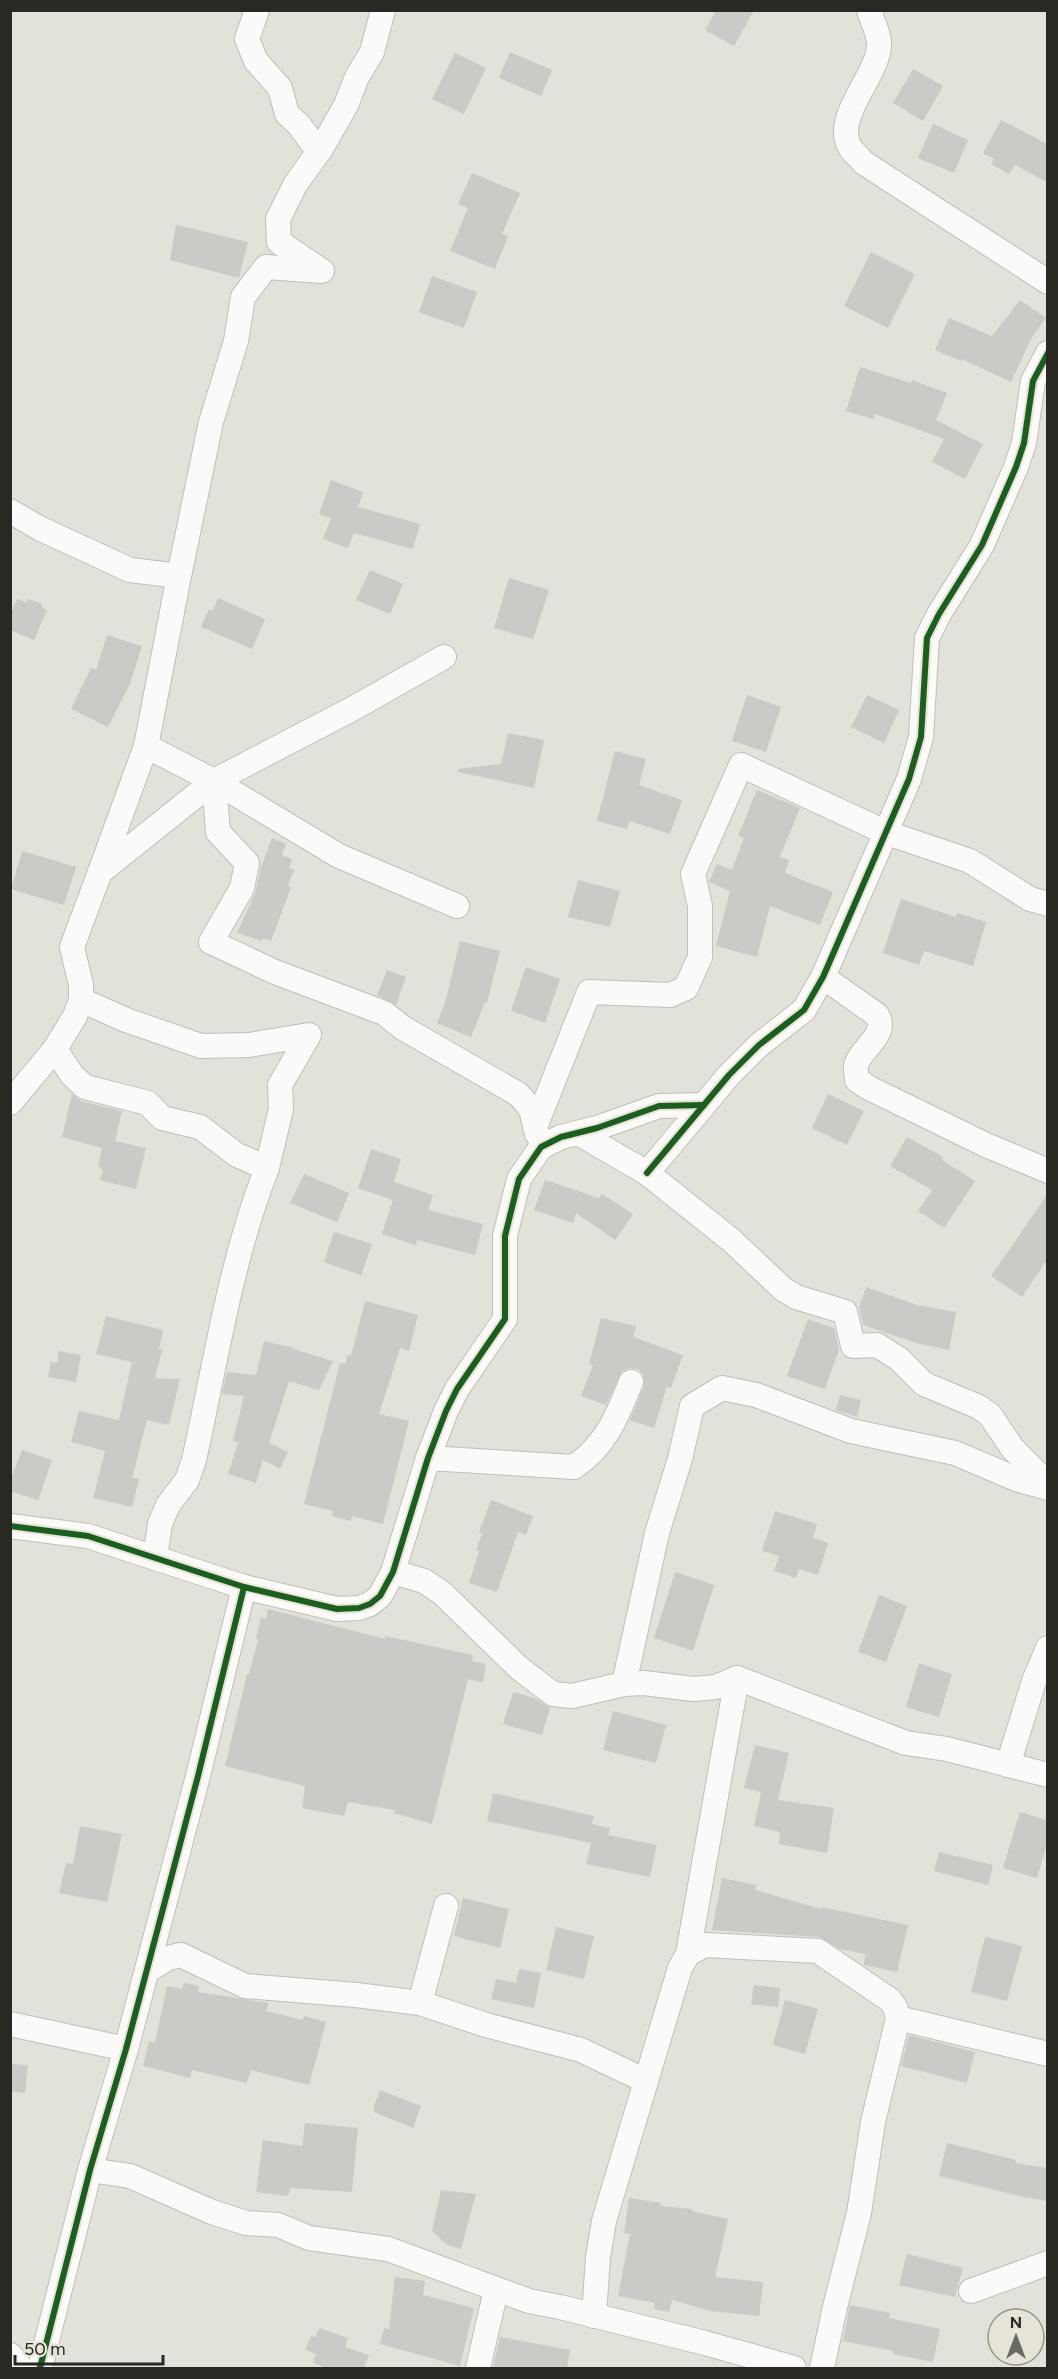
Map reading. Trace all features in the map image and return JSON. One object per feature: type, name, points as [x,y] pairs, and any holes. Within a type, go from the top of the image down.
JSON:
[{"type":"street","points":[[256,10],[247,39],[256,61],[280,88],[287,114],[299,125],[319,152]]},
{"type":"street","points":[[10,1103],[56,1049],[75,1016],[81,1000],[81,985],[72,947],[80,920],[90,903],[147,746],[211,422],[236,341],[243,297],[266,267],[322,271],[279,242],[278,219],[295,186],[319,152],[346,105],[357,77],[372,52],[383,10]]},
{"type":"street","points":[[869,10],[879,43],[877,61],[855,100],[847,124],[846,136],[850,148],[864,163],[1047,282]]},
{"type":"street","points":[[647,1173],[729,1075],[759,1045],[804,1010],[823,977],[909,779],[921,737],[927,638],[939,614],[982,545],[1016,467],[1024,443],[1033,381],[1047,353]]},
{"type":"street","points":[[10,511],[39,528],[130,570],[179,576]]},
{"type":"street","points":[[100,872],[214,781],[354,708],[444,657]]},
{"type":"street","points":[[147,746],[214,781],[339,856],[457,906]]},
{"type":"street","points":[[10,1526],[88,1536],[244,1587],[337,1609],[359,1608],[370,1604],[380,1596],[393,1572],[428,1458],[446,1411],[457,1389],[505,1319],[505,1236],[511,1208],[519,1179],[538,1137],[589,992],[670,995],[686,988],[700,957],[700,906],[693,874],[741,765],[887,833],[970,861],[1030,899],[1047,904]]},
{"type":"street","points":[[214,781],[218,832],[247,863],[242,888],[211,942],[275,972],[384,1013],[403,1028],[518,1094],[531,1108],[538,1137]]},
{"type":"street","points":[[823,977],[877,1015],[881,1021],[881,1028],[856,1065],[857,1080],[868,1088],[986,1146],[1047,1172]]},
{"type":"street","points":[[81,1000],[126,1020],[201,1046],[249,1045],[309,1035],[280,1085],[282,1109],[267,1168],[227,1297],[194,1460],[187,1480],[168,1505],[160,1524],[155,1557]]},
{"type":"street","points":[[56,1049],[72,1075],[85,1087],[148,1103],[162,1118],[200,1127],[237,1155],[267,1168]]},
{"type":"street","points":[[538,1137],[561,1137],[578,1133],[659,1106],[704,1105]]},
{"type":"street","points":[[578,1133],[647,1173],[731,1240],[783,1289],[796,1297],[845,1312],[853,1346],[877,1345],[899,1359],[924,1383],[979,1407],[990,1416],[1013,1449],[1047,1480]]},
{"type":"street","points":[[428,1458],[574,1467],[588,1457],[615,1423],[631,1382]]},
{"type":"street","points":[[624,1684],[657,1533],[680,1459],[692,1406],[722,1388],[756,1395],[851,1431],[955,1453],[1016,1479],[1047,1488]]},
{"type":"street","points":[[393,1572],[424,1581],[442,1593],[519,1668],[553,1694],[572,1696],[624,1684],[645,1683],[693,1689],[716,1687],[737,1678],[906,1743],[947,1749],[1047,1775]]},
{"type":"street","points":[[40,2368],[90,2170],[147,1971],[244,1587]]},
{"type":"street","points":[[1008,1765],[1034,1681],[1047,1648]]},
{"type":"street","points":[[594,2316],[598,2258],[604,2221],[680,1968],[688,1954],[737,1678]]},
{"type":"street","points":[[420,2003],[446,1906]]},
{"type":"street","points":[[688,1954],[705,1945],[818,1951],[890,2000],[896,2007],[898,2018],[873,2122],[859,2213],[822,2368]]},
{"type":"street","points":[[147,1971],[168,1958],[181,1955],[245,1986],[420,2003],[486,2025],[581,2050],[646,2081]]},
{"type":"street","points":[[898,2018],[1047,2054]]},
{"type":"street","points":[[10,2024],[126,2049]]},
{"type":"street","points":[[90,2170],[130,2176],[212,2212],[246,2223],[278,2225],[309,2238],[388,2249],[529,2301],[705,2343],[794,2368]]},
{"type":"street","points":[[971,2291],[1047,2263]]},
{"type":"street","points":[[478,2368],[496,2290]]},
{"type":"street","points":[[10,2355],[21,2368]]},
{"type":"building","points":[[716,10],[754,10],[734,46],[705,30]]},
{"type":"building","points":[[510,52],[552,70],[541,96],[499,78]]},
{"type":"building","points":[[455,53],[486,68],[464,114],[432,99]]},
{"type":"building","points":[[913,69],[943,86],[923,121],[893,103]]},
{"type":"building","points":[[1001,120],[1047,144],[1047,182],[1015,165],[1009,174],[991,164],[994,159],[983,153]]},
{"type":"building","points":[[933,124],[968,140],[954,173],[918,158]]},
{"type":"building","points":[[472,173],[520,193],[502,234],[508,236],[495,269],[450,251],[468,208],[458,204]]},
{"type":"building","points":[[176,225],[248,242],[239,278],[170,260]]},
{"type":"building","points":[[871,252],[915,274],[888,328],[844,306]]},
{"type":"building","points":[[432,276],[477,292],[464,328],[419,312]]},
{"type":"building","points":[[1020,300],[1046,318],[1032,337],[1011,382],[962,359],[961,361],[935,350],[949,318],[992,336]]},
{"type":"building","points":[[860,367],[911,383],[912,380],[947,393],[936,420],[983,444],[965,479],[932,462],[944,439],[875,414],[873,419],[846,411]]},
{"type":"building","points":[[331,480],[363,492],[358,507],[420,524],[413,549],[354,533],[348,548],[323,539],[331,518],[319,514]]},
{"type":"building","points":[[370,570],[403,584],[390,614],[356,600]]},
{"type":"building","points":[[509,578],[549,590],[533,639],[494,628]]},
{"type":"building","points":[[218,598],[265,619],[252,649],[201,627],[209,609],[213,611]]},
{"type":"building","points":[[17,599],[26,602],[28,599],[42,604],[41,607],[47,610],[34,640],[10,630],[10,615]]},
{"type":"building","points":[[107,635],[142,646],[130,684],[108,727],[71,709],[91,668],[96,670]]},
{"type":"building","points":[[747,695],[781,707],[766,752],[732,741]]},
{"type":"building","points":[[867,695],[899,710],[884,743],[851,727]]},
{"type":"building","points":[[508,733],[544,740],[534,788],[458,772],[458,769],[501,764]]},
{"type":"building","points":[[615,751],[646,759],[639,785],[682,800],[670,834],[629,821],[627,829],[597,821]]},
{"type":"building","points":[[757,790],[800,808],[780,857],[789,860],[785,873],[833,892],[820,925],[770,906],[757,957],[716,946],[730,891],[709,882],[717,864],[732,870],[744,838],[738,836]]},
{"type":"building","points":[[272,838],[286,844],[282,855],[292,859],[289,868],[294,870],[288,885],[291,887],[271,941],[263,938],[262,941],[237,933],[256,891],[260,870]]},
{"type":"building","points":[[22,851],[76,867],[64,905],[11,889]]},
{"type":"building","points":[[578,880],[620,891],[610,927],[568,917]]},
{"type":"building","points":[[901,899],[956,917],[957,913],[986,922],[973,966],[924,951],[919,965],[883,953]]},
{"type":"building","points":[[460,941],[500,951],[487,1003],[485,1002],[471,1037],[437,1023],[445,1003]]},
{"type":"building","points":[[526,967],[560,979],[545,1023],[511,1011]]},
{"type":"building","points":[[387,970],[406,977],[396,1005],[377,995]]},
{"type":"building","points":[[72,1094],[81,1101],[122,1111],[115,1141],[146,1148],[136,1189],[100,1180],[103,1169],[98,1167],[102,1148],[62,1137]]},
{"type":"building","points":[[828,1094],[864,1111],[847,1145],[812,1128]]},
{"type":"building","points":[[907,1137],[943,1157],[942,1160],[975,1181],[944,1228],[918,1211],[932,1190],[890,1166]]},
{"type":"building","points":[[371,1149],[401,1159],[394,1182],[433,1195],[428,1210],[483,1224],[475,1255],[417,1240],[416,1245],[382,1234],[393,1200],[358,1188]]},
{"type":"building","points":[[304,1174],[349,1193],[337,1222],[290,1203]]},
{"type":"building","points":[[545,1180],[599,1198],[602,1194],[633,1214],[615,1240],[576,1213],[573,1223],[534,1210]]},
{"type":"building","points":[[1047,1195],[1047,1260],[1022,1297],[991,1276]]},
{"type":"building","points":[[334,1232],[372,1244],[361,1275],[324,1262]]},
{"type":"building","points":[[866,1287],[917,1305],[956,1312],[949,1350],[916,1343],[863,1325],[859,1308]]},
{"type":"building","points":[[365,1301],[418,1315],[409,1351],[400,1348],[379,1414],[409,1421],[383,1524],[352,1516],[351,1521],[332,1516],[333,1511],[304,1504],[340,1363],[345,1364],[348,1355],[351,1356]]},
{"type":"building","points":[[106,1316],[163,1330],[159,1349],[162,1350],[155,1378],[180,1379],[169,1425],[147,1420],[132,1478],[139,1479],[132,1507],[93,1498],[105,1451],[71,1442],[79,1411],[119,1420],[132,1362],[96,1354]]},
{"type":"building","points":[[601,1318],[636,1326],[633,1337],[683,1355],[671,1388],[667,1386],[654,1428],[630,1420],[644,1387],[643,1374],[637,1369],[630,1368],[622,1371],[606,1405],[581,1396],[593,1365],[589,1364]]},
{"type":"building","points":[[808,1319],[834,1328],[839,1350],[825,1389],[787,1376]]},
{"type":"building","points":[[264,1341],[333,1361],[319,1390],[289,1381],[269,1443],[288,1452],[280,1469],[263,1460],[256,1483],[228,1474],[238,1442],[233,1441],[244,1396],[222,1394],[227,1372],[256,1375]]},
{"type":"building","points":[[59,1351],[81,1355],[76,1382],[48,1377],[51,1362],[57,1363]]},
{"type":"building","points":[[840,1395],[861,1400],[857,1417],[836,1410]]},
{"type":"building","points":[[22,1450],[52,1460],[38,1500],[10,1491],[10,1482]]},
{"type":"building","points":[[491,1500],[533,1516],[526,1535],[518,1532],[497,1592],[469,1583],[479,1551],[476,1550],[482,1534],[479,1532]]},
{"type":"building","points":[[775,1511],[817,1524],[813,1538],[828,1543],[818,1575],[799,1569],[796,1578],[774,1571],[779,1556],[762,1551]]},
{"type":"building","points":[[675,1572],[714,1585],[693,1651],[654,1638]]},
{"type":"building","points":[[879,1595],[907,1606],[886,1662],[858,1652]]},
{"type":"building","points":[[268,1609],[385,1639],[385,1636],[473,1655],[472,1661],[486,1664],[483,1682],[468,1679],[432,1824],[394,1813],[395,1810],[348,1802],[344,1816],[302,1808],[305,1786],[225,1766],[247,1674],[249,1674],[258,1640],[256,1639],[261,1617],[266,1619]]},
{"type":"building","points":[[919,1663],[952,1674],[939,1717],[906,1707]]},
{"type":"building","points":[[513,1692],[534,1698],[550,1708],[542,1735],[503,1724]]},
{"type":"building","points":[[613,1711],[666,1725],[656,1763],[603,1750]]},
{"type":"building","points":[[755,1745],[789,1753],[778,1800],[834,1808],[827,1853],[779,1844],[780,1832],[754,1826],[761,1792],[744,1788]]},
{"type":"building","points":[[493,1793],[594,1816],[592,1824],[610,1828],[608,1835],[657,1845],[650,1877],[586,1864],[591,1843],[487,1821]]},
{"type":"building","points":[[1020,1812],[1047,1820],[1047,1844],[1037,1878],[1003,1868]]},
{"type":"building","points":[[80,1826],[122,1834],[107,1902],[59,1893],[66,1863],[73,1864]]},
{"type":"building","points":[[939,1852],[993,1865],[988,1885],[934,1871]]},
{"type":"building","points":[[722,1878],[756,1885],[755,1890],[821,1909],[821,1907],[908,1925],[897,1972],[864,1965],[865,1954],[840,1949],[819,1937],[712,1930]]},
{"type":"building","points":[[463,1898],[509,1909],[500,1948],[454,1936]]},
{"type":"building","points":[[556,1927],[594,1936],[584,1979],[546,1970]]},
{"type":"building","points":[[985,1937],[1022,1946],[1007,2001],[971,1992]]},
{"type":"building","points":[[519,1969],[541,1973],[534,2008],[491,1999],[496,1979],[516,1983]]},
{"type":"building","points":[[184,1983],[199,1986],[198,1992],[269,2003],[266,2011],[303,2020],[304,2016],[326,2022],[309,2085],[251,2070],[247,2083],[192,2070],[190,2078],[143,2066],[149,2041],[155,2043],[167,1986],[182,1989]]},
{"type":"building","points":[[754,1985],[780,1988],[778,2007],[751,2004]]},
{"type":"building","points":[[785,2000],[818,2009],[805,2054],[773,2045]]},
{"type":"building","points":[[909,2035],[975,2052],[967,2083],[901,2066]]},
{"type":"building","points":[[10,2064],[28,2065],[25,2093],[10,2091]]},
{"type":"building","points":[[380,2090],[421,2106],[413,2128],[374,2112]]},
{"type":"building","points":[[305,2123],[358,2128],[352,2192],[290,2188],[288,2196],[256,2192],[263,2140],[302,2146]]},
{"type":"building","points":[[947,2143],[1016,2160],[1015,2163],[1047,2168],[1047,2201],[939,2176]]},
{"type":"building","points":[[441,2190],[476,2194],[461,2249],[446,2244],[432,2231]]},
{"type":"building","points":[[629,2198],[661,2203],[660,2206],[692,2209],[692,2211],[728,2219],[715,2277],[763,2282],[759,2316],[711,2311],[672,2300],[669,2312],[654,2309],[655,2303],[618,2296],[630,2234],[624,2233]]},
{"type":"building","points":[[907,2254],[963,2268],[955,2297],[899,2285]]},
{"type":"building","points":[[395,2277],[425,2281],[423,2295],[474,2308],[460,2366],[380,2344],[384,2328],[389,2329]]},
{"type":"building","points":[[850,2305],[890,2313],[889,2318],[940,2329],[933,2362],[843,2341]]},
{"type":"building","points":[[319,2328],[348,2338],[345,2347],[369,2355],[364,2368],[327,2368],[313,2363],[316,2354],[305,2350],[311,2336],[316,2337]]},
{"type":"building","points":[[500,2337],[570,2350],[567,2368],[493,2368]]},
{"type":"cycle path","points":[[647,1173],[729,1075],[759,1045],[804,1010],[823,977],[909,779],[921,737],[927,638],[939,614],[982,545],[1016,467],[1024,443],[1033,381],[1048,353]]},
{"type":"cycle path","points":[[10,1526],[88,1536],[244,1587],[337,1609],[359,1608],[370,1604],[380,1596],[393,1572],[428,1458],[446,1411],[457,1389],[505,1319],[505,1236],[519,1179],[541,1147],[561,1137],[597,1128],[659,1106],[704,1105]]},
{"type":"cycle path","points":[[40,2368],[90,2170],[126,2049],[198,1776],[244,1587]]}]
